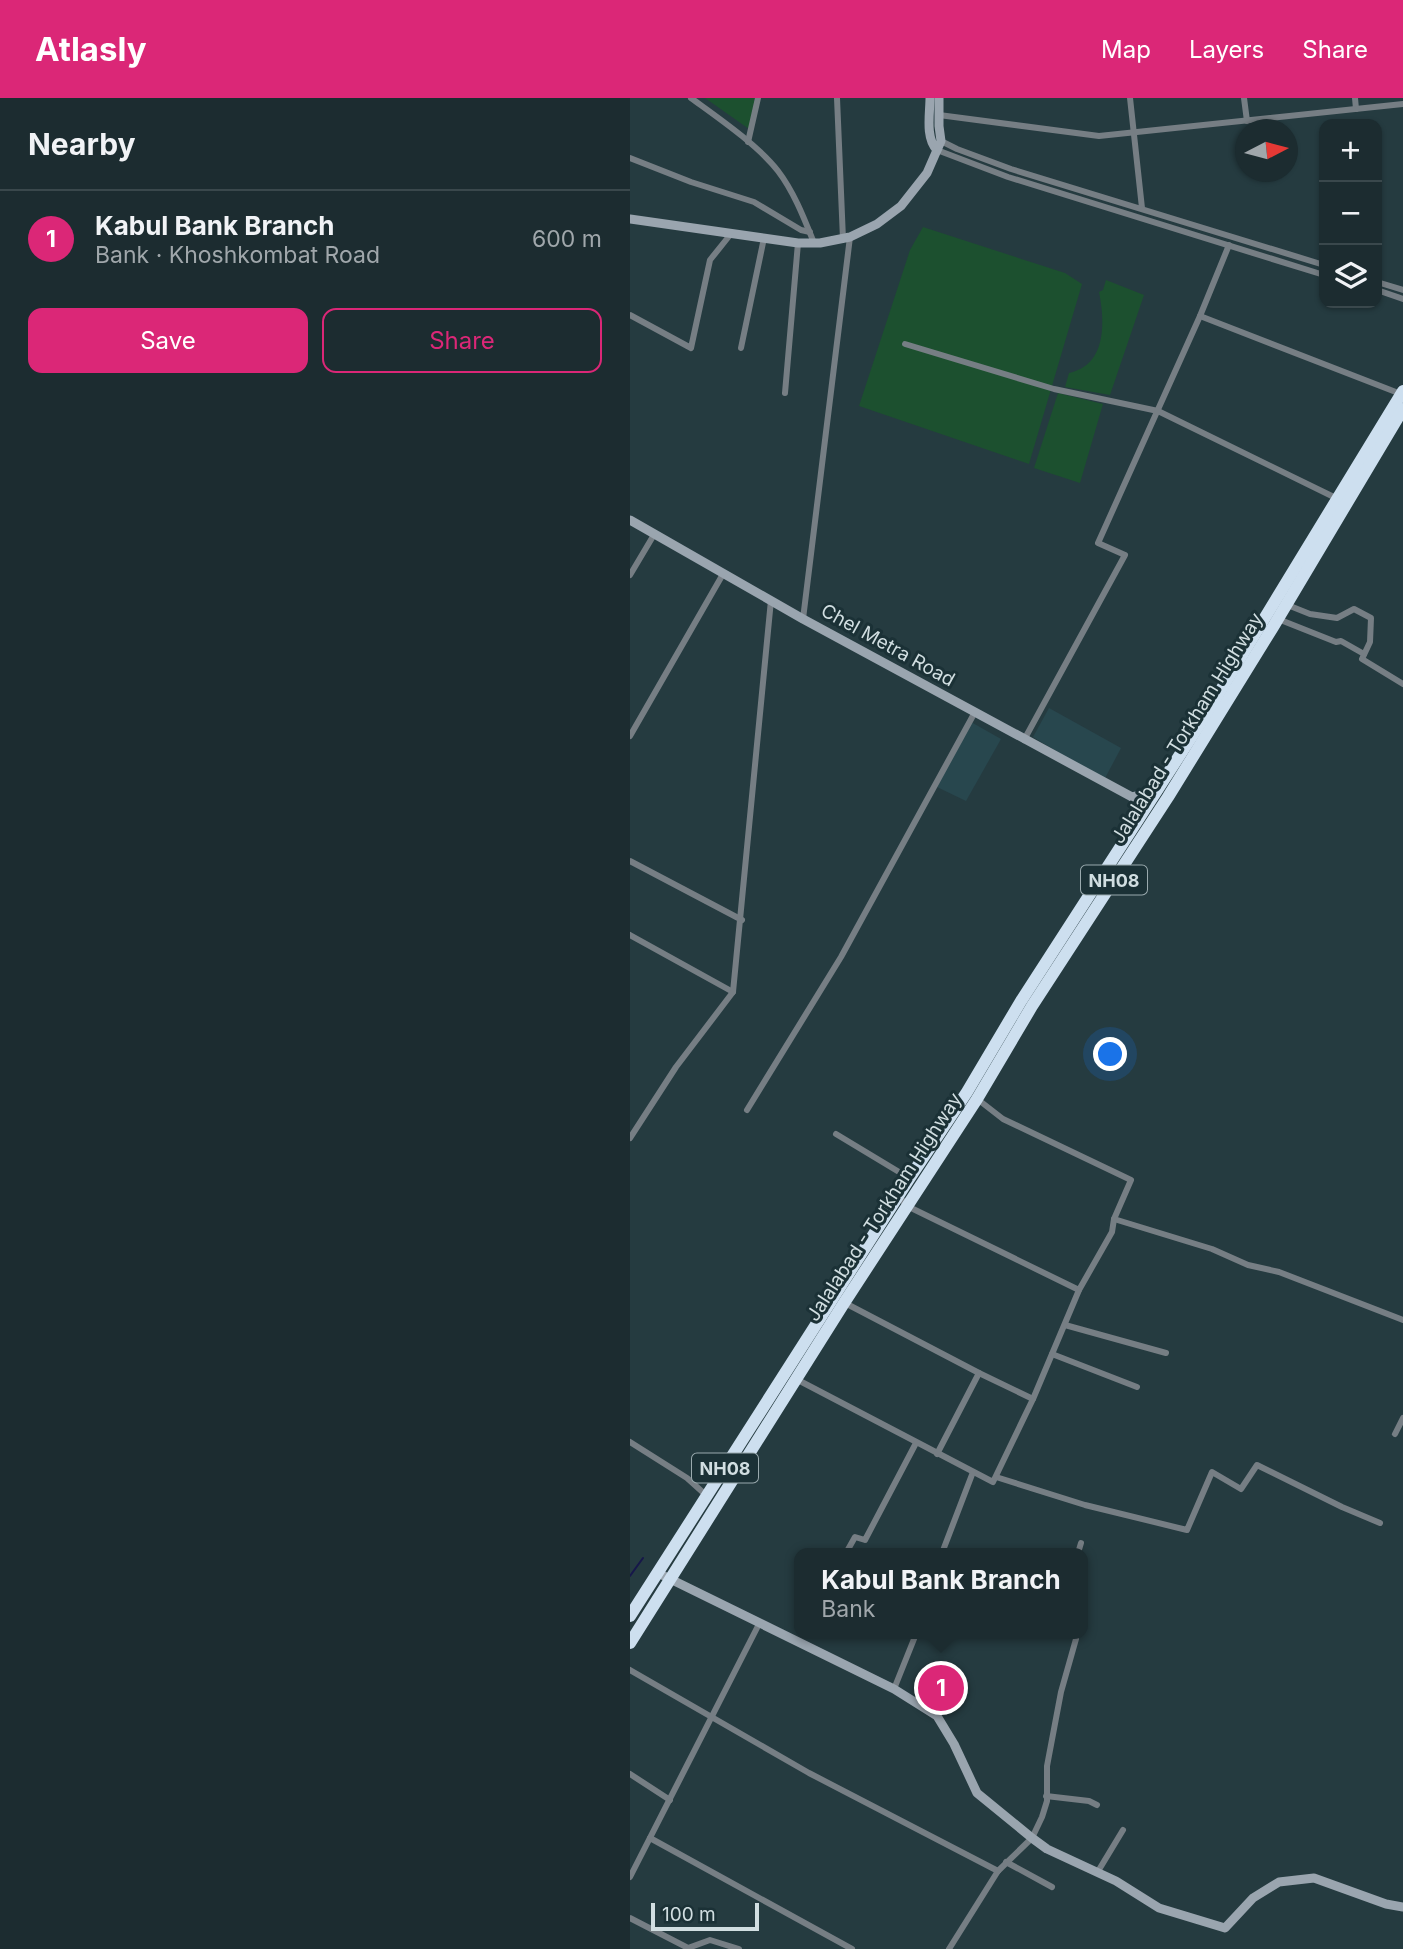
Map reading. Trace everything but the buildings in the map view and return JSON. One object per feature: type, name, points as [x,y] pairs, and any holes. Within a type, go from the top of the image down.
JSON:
[{"type":"highway","name":"Jalalabad - Torkham Highway","points":[[1312,551],[1338,499],[1402,392]]},
{"type":"highway","name":"Jalalabad - Torkham Highway","points":[[903,1200],[909,1179],[972,1095],[1021,1001],[1282,602],[1403,409]]},
{"type":"highway","name":"Jalalabad - Torkham Highway","points":[[630,1616],[707,1496],[790,1377],[816,1346],[840,1297],[1168,797],[1278,619],[1282,602]]},
{"type":"highway","name":"Jalalabad - Torkham Highway","points":[[630,1643],[790,1377],[818,1320],[840,1297]]},
{"type":"highway","name":"Jalalabad - Torkham Highway","points":[[816,1346],[818,1320]]},
{"type":"street","points":[[691,98],[730,126],[777,169],[798,203],[814,243]]},
{"type":"street","points":[[748,142],[758,98]]},
{"type":"street","points":[[803,619],[847,238],[837,98]]},
{"type":"street","points":[[930,98],[933,146],[957,149],[1011,169],[1319,263]]},
{"type":"street","points":[[630,219],[798,243],[847,238],[877,224],[901,206],[926,173],[939,145],[939,98]]},
{"type":"street","points":[[1130,98],[1142,208]]},
{"type":"street","points":[[1244,98],[1247,119]]},
{"type":"street","points":[[1355,98],[1356,109]]},
{"type":"street","points":[[1265,119],[1403,104]]},
{"type":"street","points":[[939,115],[1099,136],[1235,122]]},
{"type":"street","points":[[939,145],[1008,177],[1319,274]]},
{"type":"street","points":[[630,158],[675,177],[754,202],[801,230],[810,232]]},
{"type":"street","points":[[1008,177],[1011,169]]},
{"type":"street","points":[[1042,188],[1045,179]]},
{"type":"street","points":[[1084,200],[1087,192]]},
{"type":"street","points":[[1151,222],[1154,212]]},
{"type":"street","points":[[630,315],[691,348],[710,260],[730,235]]},
{"type":"street","points":[[1024,740],[1125,555],[1098,543],[1200,317],[1232,237]]},
{"type":"street","points":[[741,348],[764,239]]},
{"type":"street","points":[[785,393],[798,243]]},
{"type":"street","points":[[1382,284],[1403,290]]},
{"type":"street","points":[[1382,292],[1403,299]]},
{"type":"street","points":[[1200,317],[1402,392]]},
{"type":"street","points":[[905,344],[1054,389],[1158,411],[1338,499]]},
{"type":"street","name":"Chel Metra Road","points":[[630,520],[803,619],[1132,797]]},
{"type":"street","points":[[630,575],[655,533]]},
{"type":"street","points":[[630,736],[723,573]]},
{"type":"street","points":[[630,1138],[676,1067],[733,992],[771,600]]},
{"type":"street","points":[[1282,602],[1310,614],[1337,618],[1354,609],[1371,618],[1370,642],[1362,659],[1403,684]]},
{"type":"street","points":[[1278,619],[1336,642],[1341,641],[1364,654]]},
{"type":"street","points":[[747,1110],[841,957],[975,712]]},
{"type":"street","points":[[1138,820],[1138,808],[1132,797],[1158,791]]},
{"type":"street","points":[[630,861],[742,920]]},
{"type":"street","points":[[630,935],[733,992]]},
{"type":"street","points":[[790,1377],[993,1482],[1033,1399],[1079,1290],[1112,1232],[1114,1219],[1131,1180],[1003,1119],[972,1095]]},
{"type":"street","points":[[836,1133],[909,1179]]},
{"type":"street","points":[[903,1200],[1079,1290]]},
{"type":"street","points":[[1114,1219],[1212,1250],[1248,1265],[1279,1272],[1403,1320]]},
{"type":"street","points":[[840,1297],[979,1373],[1033,1399]]},
{"type":"street","points":[[1065,1325],[1166,1353]]},
{"type":"street","points":[[1052,1354],[1137,1387]]},
{"type":"street","points":[[937,1454],[979,1373]]},
{"type":"street","points":[[1395,1434],[1403,1418]]},
{"type":"street","points":[[630,1442],[687,1479],[707,1496]]},
{"type":"street","points":[[849,1548],[855,1537],[865,1539],[916,1443]]},
{"type":"street","points":[[996,1476],[1085,1504],[1187,1530],[1212,1472],[1241,1489],[1257,1465],[1380,1523]]},
{"type":"street","points":[[944,1548],[972,1472]]},
{"type":"street","points":[[1080,1548],[1081,1543]]},
{"type":"street","points":[[657,1573],[759,1624],[794,1636]]},
{"type":"street","points":[[630,1877],[759,1624]]},
{"type":"street","points":[[802,1639],[894,1689],[937,1716],[954,1744],[976,1793],[1031,1838],[1047,1849],[1116,1881],[1159,1908],[1225,1928],[1253,1898],[1279,1882],[1314,1878],[1386,1904],[1403,1907]]},
{"type":"street","points":[[894,1689],[914,1639]]},
{"type":"street","points":[[949,1949],[998,1871],[1031,1838],[1042,1817],[1047,1766],[1061,1692],[1076,1639]]},
{"type":"street","points":[[630,1670],[808,1773],[998,1871]]},
{"type":"street","points":[[630,1774],[670,1800]]},
{"type":"street","points":[[1046,1796],[1089,1801],[1097,1805]]},
{"type":"street","points":[[1097,1873],[1123,1830]]},
{"type":"street","points":[[650,1838],[852,1949]]},
{"type":"street","points":[[1006,1862],[1052,1887]]},
{"type":"street","points":[[630,1918],[688,1949],[710,1940],[739,1949]]},
{"type":"shaded area","points":[[1049,708],[1121,748],[1104,780],[1033,737]]},
{"type":"shaded area","points":[[971,722],[1001,739],[966,801],[937,787]]},
{"type":"green space","points":[[705,98],[755,98],[749,129]]},
{"type":"green space","points":[[923,227],[1065,273],[1082,284],[1029,464],[859,406],[910,250]]},
{"type":"green space","points":[[1106,280],[1144,295],[1110,395],[1065,387],[1069,373],[1091,361],[1097,352],[1102,329],[1099,292],[1103,290]]},
{"type":"green space","points":[[1058,393],[1103,404],[1080,483],[1034,468]]},
{"type":"waterway","points":[[630,1576],[643,1558]]},
{"type":"place","name":"Kabul Bank Branch","points":[[941,1688]]}]
